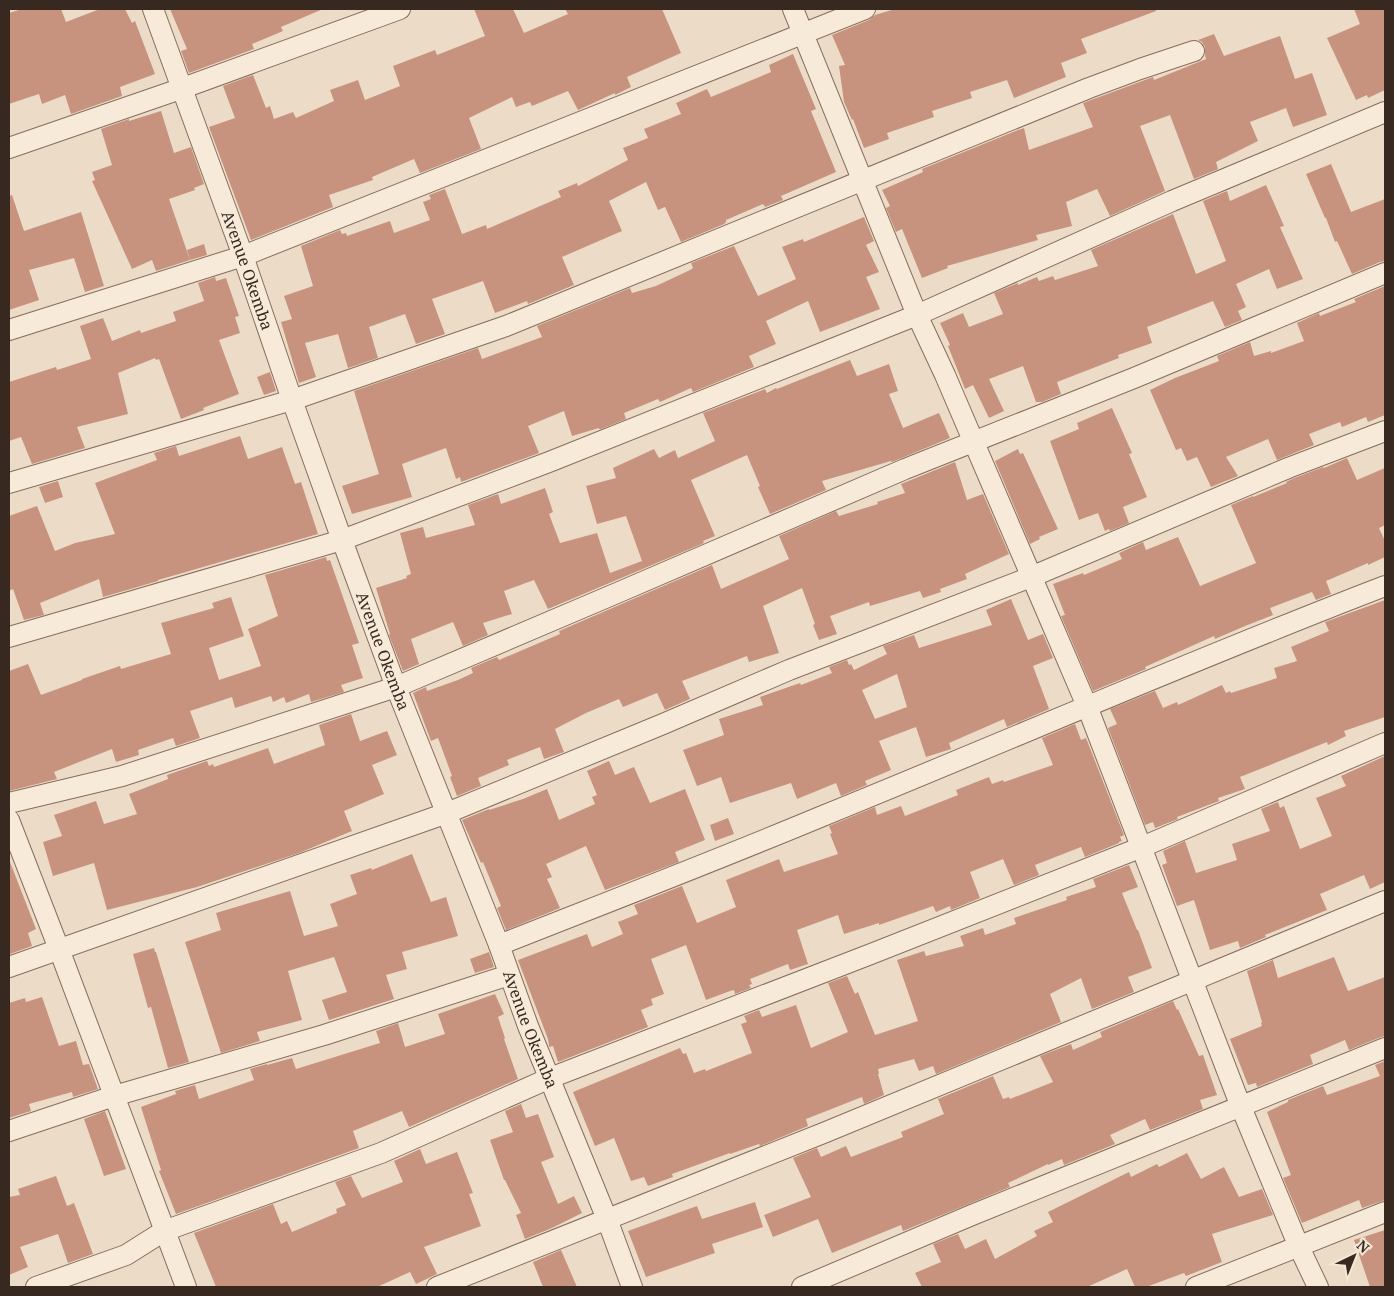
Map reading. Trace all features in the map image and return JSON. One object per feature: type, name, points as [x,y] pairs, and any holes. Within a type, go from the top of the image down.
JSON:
[{"type":"street","name":"Avenue Okemba","points":[[153,9],[183,88],[292,400],[396,687],[632,1287]]},
{"type":"street","points":[[9,148],[183,88],[400,9]]},
{"type":"street","points":[[793,9],[917,315],[945,375],[1087,706],[1241,1107],[1299,1247],[1318,1287]]},
{"type":"street","points":[[9,330],[243,256],[866,9]]},
{"type":"street","points":[[9,483],[292,400],[506,326],[1089,88],[1194,51]]},
{"type":"street","points":[[9,637],[342,540],[549,462],[917,315],[1172,201],[1385,112]]},
{"type":"street","points":[[9,803],[122,776],[396,687],[905,469],[1134,378],[1385,273]]},
{"type":"street","points":[[9,967],[447,813],[789,670],[1031,577],[1288,468],[1385,431]]},
{"type":"street","points":[[498,945],[824,816],[1087,706],[1385,586]]},
{"type":"street","points":[[36,1287],[126,1255],[164,1231],[381,1153],[550,1078],[1142,847],[1385,743]]},
{"type":"street","points":[[9,820],[186,1287]]},
{"type":"street","points":[[437,1287],[826,1132],[1385,901]]},
{"type":"street","points":[[9,1131],[114,1096],[324,1035],[509,975]]},
{"type":"street","points":[[802,1287],[972,1215],[1385,1048]]},
{"type":"street","points":[[1196,1287],[1385,1212]]},
{"type":"building","points":[[22,9],[61,9],[66,22],[100,9],[125,9],[132,23],[135,21],[155,74],[120,87],[122,96],[71,114],[65,95],[42,104],[39,94],[9,104],[9,13]]},
{"type":"building","points":[[170,9],[323,9],[281,27],[283,31],[252,44],[254,49],[189,73],[181,51],[187,49]]},
{"type":"building","points":[[474,9],[513,9],[524,33],[568,14],[565,9],[662,9],[681,53],[627,77],[631,87],[578,110],[568,91],[532,106],[530,102],[516,107],[512,97],[469,118],[481,149],[420,173],[414,159],[372,177],[373,180],[329,195],[333,207],[251,240],[209,127],[235,118],[223,86],[253,75],[266,108],[270,106],[274,119],[293,112],[296,118],[334,101],[330,90],[358,80],[365,100],[400,86],[393,66],[435,50],[437,55],[485,36]]},
{"type":"building","points":[[895,9],[1156,9],[1156,11],[1081,39],[1087,53],[1061,63],[1066,77],[1014,98],[1007,80],[970,92],[972,98],[932,111],[934,117],[887,133],[889,139],[864,148],[844,102],[839,66],[845,65],[832,35],[869,20],[875,15]]},
{"type":"building","points":[[1354,9],[1385,9],[1385,90],[1368,98],[1367,95],[1356,100],[1327,38],[1360,24]]},
{"type":"building","points":[[1214,34],[1224,56],[1280,36],[1295,79],[1312,73],[1327,115],[1293,127],[1286,108],[1250,122],[1258,141],[1216,162],[1218,169],[1194,179],[1170,115],[1140,126],[1165,191],[1110,216],[1097,189],[1066,202],[1072,226],[1036,235],[1038,240],[947,266],[948,268],[922,278],[902,229],[896,232],[886,208],[890,206],[882,190],[923,172],[922,169],[1024,128],[1029,150],[1093,127],[1083,103],[1153,77],[1154,80],[1206,59],[1205,47],[1198,40]]},
{"type":"building","points":[[793,54],[816,109],[811,111],[836,172],[781,196],[783,200],[765,207],[763,204],[726,220],[724,224],[681,242],[665,207],[658,210],[646,182],[609,201],[622,231],[562,257],[574,285],[528,304],[527,301],[495,313],[483,281],[432,299],[445,334],[416,344],[405,314],[369,327],[378,358],[348,368],[338,334],[305,343],[316,377],[299,383],[281,322],[292,319],[284,296],[313,286],[301,246],[340,230],[342,234],[346,233],[347,236],[390,221],[394,233],[430,220],[423,202],[431,199],[429,195],[445,189],[462,234],[486,225],[487,229],[561,197],[558,191],[577,183],[578,186],[628,160],[623,148],[648,138],[644,129],[681,114],[676,103],[707,89],[711,97],[771,72],[769,65]]},
{"type":"building","points":[[161,111],[174,153],[191,147],[204,184],[194,188],[195,190],[169,199],[190,260],[156,271],[152,260],[132,269],[92,181],[95,180],[92,172],[112,165],[101,129],[129,119],[129,121]]},
{"type":"building","points":[[1331,164],[1351,212],[1385,199],[1385,261],[1352,274],[1337,241],[1335,242],[1306,174]]},
{"type":"building","points":[[1266,185],[1284,226],[1280,227],[1303,279],[1277,289],[1269,269],[1236,284],[1246,307],[1238,311],[1242,320],[1225,327],[1213,301],[1147,327],[1152,343],[1118,355],[1119,358],[1057,382],[1061,394],[1042,402],[1036,402],[1023,366],[989,379],[1004,411],[989,418],[973,385],[965,389],[948,346],[950,345],[940,323],[963,313],[969,327],[1003,314],[994,293],[1037,277],[1039,281],[1053,276],[1055,280],[1098,266],[1091,250],[1173,214],[1196,274],[1226,261],[1203,201],[1227,191],[1230,201]]},
{"type":"building","points":[[12,195],[24,231],[81,212],[104,286],[85,292],[74,258],[29,270],[39,300],[9,310],[9,196]]},
{"type":"building","points":[[864,217],[874,241],[866,245],[879,272],[866,277],[880,309],[820,332],[808,301],[766,321],[776,344],[749,356],[754,367],[693,392],[691,388],[660,402],[658,399],[624,413],[626,419],[601,429],[572,436],[564,411],[528,426],[539,453],[461,482],[460,477],[456,479],[446,448],[402,464],[412,497],[352,514],[342,486],[379,474],[354,391],[478,348],[482,359],[542,337],[537,326],[630,288],[632,293],[656,286],[690,270],[693,268],[691,263],[734,246],[758,296],[796,279],[782,247],[803,239],[804,242]]},
{"type":"building","points":[[204,244],[207,255],[190,260],[187,250]]},
{"type":"building","points":[[215,277],[216,281],[226,278],[239,316],[235,317],[240,333],[219,340],[239,394],[181,419],[159,359],[156,360],[155,358],[118,373],[128,414],[77,427],[85,448],[32,464],[21,437],[9,441],[9,382],[56,367],[57,370],[91,359],[80,326],[103,318],[112,341],[140,330],[141,333],[176,321],[173,312],[204,301],[198,283]]},
{"type":"building","points":[[1385,286],[1385,415],[1368,422],[1366,417],[1342,427],[1340,422],[1309,434],[1314,445],[1277,460],[1268,439],[1226,457],[1238,476],[1211,487],[1197,457],[1187,461],[1181,448],[1176,450],[1150,390],[1219,361],[1217,356],[1250,342],[1254,356],[1271,351],[1271,353],[1304,341],[1297,323],[1319,313],[1320,316],[1356,302],[1354,299]]},
{"type":"building","points":[[850,360],[857,376],[889,364],[898,391],[889,394],[903,428],[939,413],[950,438],[892,462],[822,481],[826,490],[770,514],[747,455],[691,480],[715,536],[703,541],[704,543],[548,609],[534,580],[504,591],[512,614],[483,623],[488,635],[463,646],[453,622],[411,639],[419,664],[403,671],[389,635],[376,588],[407,578],[406,576],[411,574],[400,533],[423,527],[426,538],[475,525],[468,505],[498,494],[501,504],[545,488],[553,512],[549,514],[560,543],[597,533],[610,573],[642,561],[626,516],[597,524],[586,486],[616,478],[613,468],[654,449],[659,458],[675,450],[678,458],[715,441],[703,413],[765,389],[767,393]]},
{"type":"building","points":[[270,372],[276,391],[264,395],[257,377]]},
{"type":"building","points":[[1112,408],[1132,453],[1129,454],[1147,497],[1123,507],[1129,523],[1110,531],[1109,529],[1105,531],[1098,513],[1079,520],[1050,441],[1079,429],[1077,423]]},
{"type":"building","points":[[240,436],[248,459],[282,447],[295,484],[301,482],[318,534],[103,597],[99,579],[40,603],[44,615],[24,620],[13,589],[9,591],[9,516],[37,506],[55,551],[75,543],[115,534],[95,483],[157,460],[154,453],[176,446],[179,456]]},
{"type":"building","points":[[1018,449],[1020,454],[1023,453],[1058,529],[1039,537],[1040,539],[1030,544],[995,461]]},
{"type":"building","points":[[1347,458],[1357,480],[1385,468],[1385,525],[1379,528],[1385,541],[1385,557],[1326,581],[1331,594],[1316,600],[1312,592],[1270,608],[1273,615],[1215,639],[1214,636],[1145,667],[1146,669],[1093,691],[1061,616],[1065,615],[1053,584],[1083,573],[1084,575],[1122,559],[1119,553],[1143,542],[1146,550],[1178,537],[1200,586],[1256,563],[1231,505]]},
{"type":"building","points":[[955,462],[967,500],[983,494],[1009,554],[965,574],[967,579],[940,589],[941,592],[923,598],[920,591],[870,606],[869,602],[830,616],[837,634],[819,640],[802,588],[763,606],[779,653],[749,662],[747,656],[682,681],[690,699],[665,710],[657,693],[623,707],[619,699],[586,713],[555,729],[564,752],[544,759],[540,747],[507,760],[509,765],[478,778],[481,786],[457,796],[438,738],[431,741],[413,693],[426,687],[427,691],[458,680],[473,673],[471,668],[497,657],[499,660],[560,634],[559,631],[712,565],[721,589],[789,559],[779,536],[836,511],[839,516],[878,504],[877,502],[905,493],[901,484]]},
{"type":"building","points":[[58,481],[63,497],[45,503],[39,487]]},
{"type":"building","points":[[326,557],[327,561],[330,560],[359,643],[352,645],[363,678],[341,685],[344,692],[311,702],[309,694],[286,703],[284,697],[273,702],[271,696],[235,708],[232,697],[190,711],[200,738],[176,746],[173,738],[138,750],[139,755],[116,762],[112,749],[54,772],[57,779],[9,791],[9,671],[28,664],[41,695],[120,666],[121,669],[171,654],[161,623],[214,608],[212,603],[231,597],[244,636],[209,648],[219,680],[261,666],[248,629],[278,616],[265,575]]},
{"type":"building","points":[[1011,599],[1028,640],[1043,634],[1053,658],[1033,666],[1049,709],[1007,727],[1004,719],[949,743],[951,749],[926,757],[916,727],[879,741],[891,770],[865,781],[867,785],[841,796],[836,783],[797,799],[791,783],[730,803],[721,777],[697,786],[683,750],[724,735],[719,719],[763,705],[760,697],[800,683],[801,685],[832,673],[829,667],[847,660],[854,670],[887,654],[883,646],[914,635],[919,648],[992,625],[986,610]],"holes":[[[897,674],[907,707],[875,719],[862,690]]]},
{"type":"building","points":[[1385,600],[1385,717],[1344,731],[1346,736],[1328,745],[1327,742],[1240,777],[1245,789],[1218,798],[1219,801],[1177,817],[1178,819],[1155,828],[1153,822],[1145,825],[1108,728],[1117,724],[1110,709],[1155,691],[1163,708],[1177,702],[1178,705],[1222,685],[1226,693],[1230,691],[1231,693],[1277,678],[1274,668],[1297,661],[1291,647],[1329,631],[1325,622]]},
{"type":"building","points":[[351,714],[360,741],[387,731],[397,755],[372,765],[384,794],[344,811],[352,831],[299,853],[197,887],[107,910],[94,863],[53,876],[43,842],[62,836],[54,815],[96,801],[104,824],[137,814],[129,794],[168,779],[167,775],[207,761],[209,766],[213,764],[214,767],[268,748],[274,764],[325,745],[319,725]]},
{"type":"building","points":[[1075,724],[1081,740],[1086,738],[1124,835],[1120,837],[1122,841],[1119,843],[1085,857],[1081,847],[1035,865],[1039,875],[1014,885],[1003,859],[970,872],[980,898],[951,910],[950,906],[936,912],[933,906],[879,925],[879,923],[844,934],[838,915],[797,930],[808,964],[790,970],[788,964],[750,979],[752,984],[749,985],[751,988],[735,994],[734,990],[706,1000],[686,945],[651,959],[664,994],[651,999],[653,1005],[641,1010],[648,1027],[558,1062],[553,1046],[549,1047],[548,1039],[518,960],[587,934],[592,947],[623,934],[618,922],[638,914],[634,905],[682,886],[697,923],[736,907],[726,880],[779,859],[784,872],[838,854],[829,826],[875,807],[877,815],[901,806],[905,816],[958,795],[956,790],[989,777],[992,784],[1003,780],[1004,782],[1053,765],[1042,738]]},
{"type":"building","points":[[1385,756],[1385,882],[1370,889],[1364,875],[1320,894],[1327,910],[1265,935],[1266,937],[1240,948],[1238,941],[1210,950],[1194,900],[1177,906],[1162,865],[1167,863],[1163,851],[1185,841],[1196,873],[1237,860],[1232,844],[1270,831],[1261,809],[1278,802],[1280,808],[1284,806],[1300,849],[1332,836],[1316,798],[1346,786],[1341,776]]},
{"type":"building","points":[[609,761],[615,775],[634,767],[650,803],[685,789],[705,840],[675,852],[679,862],[605,890],[586,846],[546,864],[552,877],[547,879],[560,908],[506,930],[497,908],[501,906],[483,862],[481,863],[462,820],[547,789],[559,820],[595,804],[592,797],[597,795],[587,771]]},
{"type":"building","points":[[728,818],[734,834],[715,841],[710,825]]},
{"type":"building","points":[[412,854],[431,902],[446,897],[458,936],[402,952],[407,969],[386,975],[394,999],[329,1020],[322,1000],[347,992],[334,957],[288,971],[302,1020],[257,1032],[260,1041],[221,1053],[185,942],[221,930],[216,913],[290,891],[304,936],[338,926],[330,904],[357,894],[350,875],[371,868],[372,870]]},
{"type":"building","points":[[9,863],[36,929],[28,933],[32,946],[10,954]]},
{"type":"building","points":[[1129,865],[1138,887],[1122,893],[1152,968],[1128,977],[1134,992],[1092,1009],[1081,978],[1050,994],[1061,1022],[936,1074],[933,1066],[919,1071],[914,1059],[878,1069],[884,1095],[864,1104],[862,1097],[806,1119],[808,1126],[760,1146],[759,1144],[730,1153],[672,1174],[673,1177],[648,1186],[644,1177],[631,1181],[614,1138],[595,1146],[573,1092],[680,1048],[683,1054],[686,1053],[694,1073],[705,1069],[706,1071],[752,1053],[741,1024],[747,1022],[744,1016],[759,1010],[762,1017],[796,1005],[811,1048],[848,1032],[828,983],[847,976],[855,994],[858,992],[875,1035],[918,1021],[897,960],[924,951],[926,956],[964,946],[960,936],[983,928],[985,935],[1016,924],[1014,918],[1067,900],[1066,897],[1096,887],[1093,879]]},
{"type":"building","points":[[154,948],[189,1062],[168,1068],[151,1007],[148,1008],[133,954]]},
{"type":"building","points":[[489,952],[494,967],[475,973],[470,959]]},
{"type":"building","points":[[1334,957],[1348,991],[1385,977],[1385,1036],[1349,1050],[1345,1040],[1310,1055],[1313,1064],[1257,1087],[1256,1083],[1248,1085],[1230,1039],[1262,1026],[1247,971],[1273,960],[1278,978]]},
{"type":"building","points":[[495,994],[504,1014],[498,1017],[518,1079],[409,1127],[402,1111],[353,1131],[359,1148],[176,1214],[159,1171],[161,1170],[141,1107],[176,1094],[175,1091],[195,1085],[199,1099],[254,1080],[250,1069],[267,1064],[292,1058],[296,1069],[380,1043],[376,1031],[398,1023],[405,1047],[445,1034],[438,1014]]},
{"type":"building","points":[[42,997],[59,1046],[76,1041],[83,1065],[89,1064],[98,1089],[73,1097],[72,1092],[29,1104],[31,1111],[9,1118],[9,1003],[25,998],[26,1002]]},
{"type":"building","points":[[1173,1001],[1199,1056],[1203,1055],[1217,1095],[1200,1100],[1203,1109],[1150,1130],[1145,1119],[1110,1135],[1115,1144],[1064,1165],[1062,1159],[1048,1164],[1008,1183],[1010,1187],[903,1231],[901,1225],[832,1253],[818,1219],[773,1237],[764,1215],[811,1197],[793,1158],[817,1148],[821,1157],[846,1146],[851,1157],[903,1137],[901,1132],[944,1114],[938,1099],[993,1076],[1003,1099],[1009,1097],[1010,1099],[1053,1082],[1040,1056],[1071,1044],[1073,1050],[1102,1037],[1100,1032]]},
{"type":"building","points":[[1385,1061],[1385,1200],[1362,1208],[1359,1200],[1302,1223],[1283,1178],[1291,1175],[1267,1112],[1288,1102],[1288,1100],[1323,1086],[1327,1095],[1380,1076],[1375,1065]]},
{"type":"building","points":[[521,1104],[526,1118],[538,1114],[554,1157],[541,1162],[558,1204],[574,1196],[582,1213],[525,1239],[516,1215],[521,1213],[504,1180],[490,1140],[513,1132],[505,1111]]},
{"type":"building","points":[[105,1111],[126,1169],[104,1176],[84,1119]]},
{"type":"building","points":[[420,1149],[426,1164],[457,1152],[473,1193],[469,1194],[481,1226],[424,1247],[437,1274],[416,1284],[410,1272],[377,1287],[216,1287],[194,1233],[273,1204],[281,1224],[287,1221],[292,1232],[337,1213],[336,1209],[346,1205],[335,1182],[351,1176],[362,1198],[403,1182],[394,1161]]},
{"type":"building","points":[[1187,1153],[1201,1179],[1224,1167],[1239,1197],[1262,1189],[1273,1215],[1212,1234],[1222,1262],[1186,1276],[1184,1273],[1146,1287],[1135,1287],[1127,1269],[1087,1287],[922,1287],[915,1273],[941,1262],[933,1244],[958,1234],[965,1249],[986,1239],[995,1259],[1037,1236],[1034,1231],[1053,1222],[1048,1212],[1129,1172],[1131,1177],[1157,1164],[1159,1167]]},
{"type":"building","points":[[56,1176],[67,1206],[74,1203],[93,1254],[68,1263],[58,1234],[20,1247],[28,1267],[9,1275],[9,1197],[20,1195],[18,1189]]},
{"type":"building","points":[[755,1202],[763,1227],[712,1244],[715,1253],[646,1277],[628,1231],[697,1206],[702,1219]]},
{"type":"building","points":[[1385,1230],[1385,1287],[1370,1287],[1354,1240]]},
{"type":"building","points":[[561,1250],[577,1287],[543,1287],[533,1262]]}]
